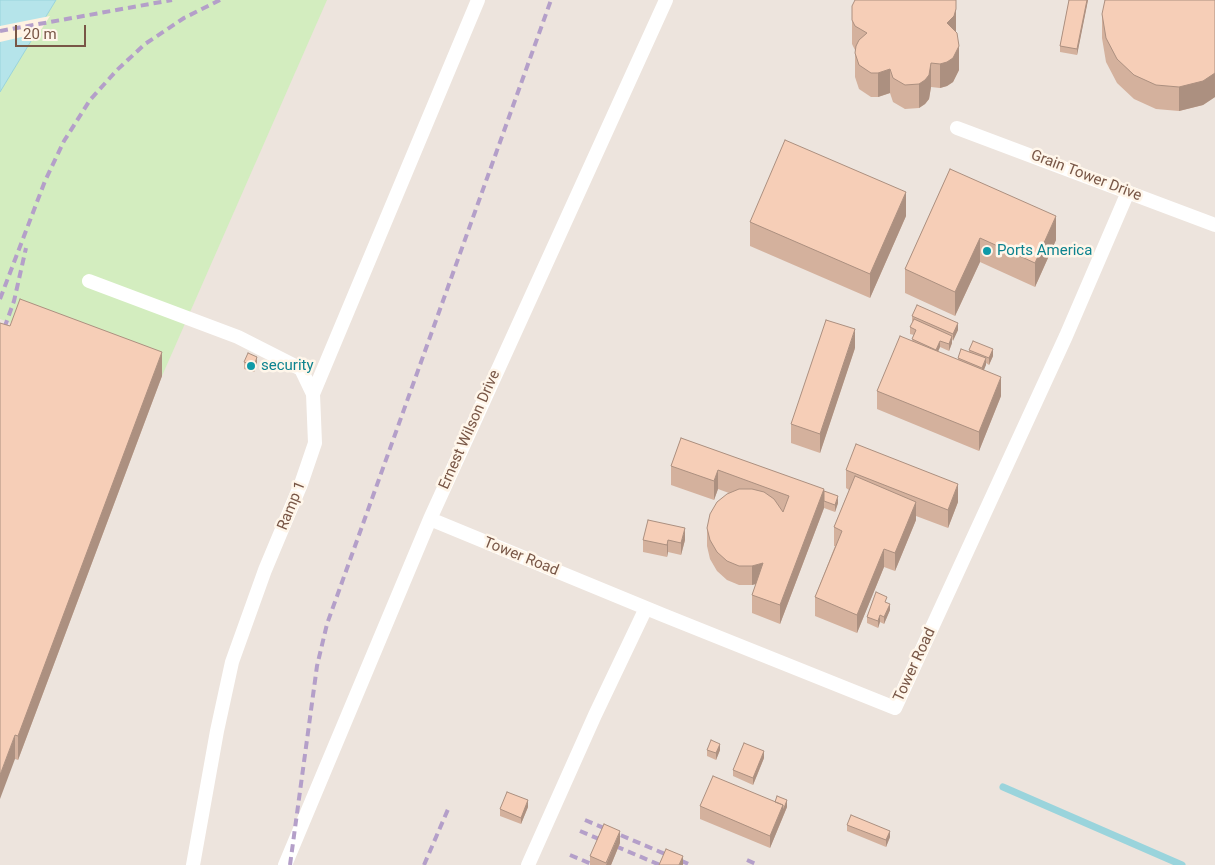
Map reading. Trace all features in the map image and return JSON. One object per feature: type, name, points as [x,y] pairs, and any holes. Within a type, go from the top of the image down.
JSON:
[{"type":"lane","points":[[313,394],[478,0]]},
{"type":"lane","name":"Ernest Wilson Drive","points":[[285,865],[430,519],[666,0]]},
{"type":"lane","name":"Grain Tower Drive","points":[[957,128],[1215,225]]},
{"type":"lane","name":"Tower Road","points":[[430,519],[895,708],[1066,336],[1128,192]]},
{"type":"lane","name":"Ramp 1","points":[[89,281],[238,337],[301,369],[313,394],[315,443],[301,484],[264,570],[232,662],[192,865]]},
{"type":"lane","points":[[528,865],[595,715],[646,608]]},
{"type":"shaded area","points":[[56,0],[1215,0],[1215,865],[0,865],[0,92]]},
{"type":"green space","points":[[0,0],[327,0],[162,376],[0,319]]},
{"type":"water","points":[[0,0],[56,0],[0,92]]},
{"type":"pier","points":[[50,16],[39,33],[0,42],[0,26]]},
{"type":"building","points":[[855,0],[956,0],[954,16],[947,23],[957,33],[959,46],[953,58],[940,64],[931,63],[929,75],[919,84],[905,85],[893,78],[890,69],[871,73],[859,65],[855,53],[859,40],[867,33],[855,26],[852,20],[852,6]]},
{"type":"building","points":[[1069,0],[1087,0],[1077,49],[1060,46]]},
{"type":"building","points":[[1105,0],[1215,0],[1215,73],[1203,81],[1179,87],[1156,85],[1134,75],[1117,59],[1106,38],[1102,14]]},
{"type":"building","points":[[785,140],[906,192],[870,274],[750,222]]},
{"type":"building","name":"Ports America","points":[[950,169],[1056,216],[1035,263],[980,238],[955,292],[905,269]]},
{"type":"building","points":[[20,299],[162,352],[18,736],[15,735],[0,775],[0,323],[10,326]]},
{"type":"building","points":[[917,305],[958,323],[953,334],[912,316]]},
{"type":"building","points":[[914,319],[952,336],[949,344],[940,341],[936,350],[912,339],[916,330],[910,327]]},
{"type":"building","points":[[826,320],[855,329],[820,434],[791,424]]},
{"type":"building","points":[[900,336],[1001,377],[979,432],[877,391]]},
{"type":"building","points":[[973,341],[993,349],[989,358],[969,350]]},
{"type":"building","points":[[961,349],[986,358],[982,368],[958,358]]},
{"type":"building","points":[[248,353],[257,357],[254,366],[244,362]]},
{"type":"building","points":[[681,438],[824,489],[780,605],[752,595],[763,563],[752,566],[739,566],[727,561],[717,552],[710,540],[707,528],[710,514],[717,502],[727,494],[739,489],[752,489],[764,492],[774,499],[783,512],[789,496],[718,470],[714,481],[671,466]]},
{"type":"building","points":[[856,444],[958,484],[948,510],[846,470]]},
{"type":"building","points":[[855,476],[916,502],[895,553],[884,549],[857,615],[815,597],[842,531],[834,527]]},
{"type":"building","points":[[824,491],[838,496],[835,505],[824,501]]},
{"type":"building","points":[[648,520],[685,528],[681,543],[668,540],[667,545],[643,540]]},
{"type":"building","points":[[876,592],[887,597],[885,602],[890,604],[884,617],[880,615],[878,621],[867,617]]},
{"type":"building","points":[[711,740],[720,744],[716,753],[707,750]]},
{"type":"building","points":[[744,743],[764,751],[753,778],[733,770]]},
{"type":"building","points":[[713,776],[783,805],[770,836],[700,806]]},
{"type":"building","points":[[507,792],[528,800],[521,818],[500,809]]},
{"type":"building","points":[[777,796],[787,800],[783,811],[783,805],[775,802]]},
{"type":"building","points":[[851,815],[890,831],[886,840],[847,825]]},
{"type":"building","points":[[604,824],[620,831],[606,863],[590,856]]},
{"type":"building","points":[[666,849],[683,856],[679,865],[659,865]]},
{"type":"waterway","points":[[1003,787],[1182,865]]},
{"type":"railway","points":[[0,31],[172,0]]},
{"type":"railway","points":[[0,299],[45,181],[64,141],[90,100],[117,70],[145,44],[184,18],[220,0]]},
{"type":"railway","points":[[290,865],[317,666],[327,624],[551,0]]},
{"type":"railway","points":[[0,340],[14,301],[26,248]]},
{"type":"railway","points":[[424,865],[449,807]]},
{"type":"railway","points":[[585,820],[691,865]]},
{"type":"railway","points":[[580,831],[660,865]]},
{"type":"railway","points":[[570,855],[594,865]]},
{"type":"railway","points":[[747,860],[758,865]]},
{"type":"place","name":"Ports America","points":[[987,251]]},
{"type":"place","name":"security","points":[[251,366]]}]
